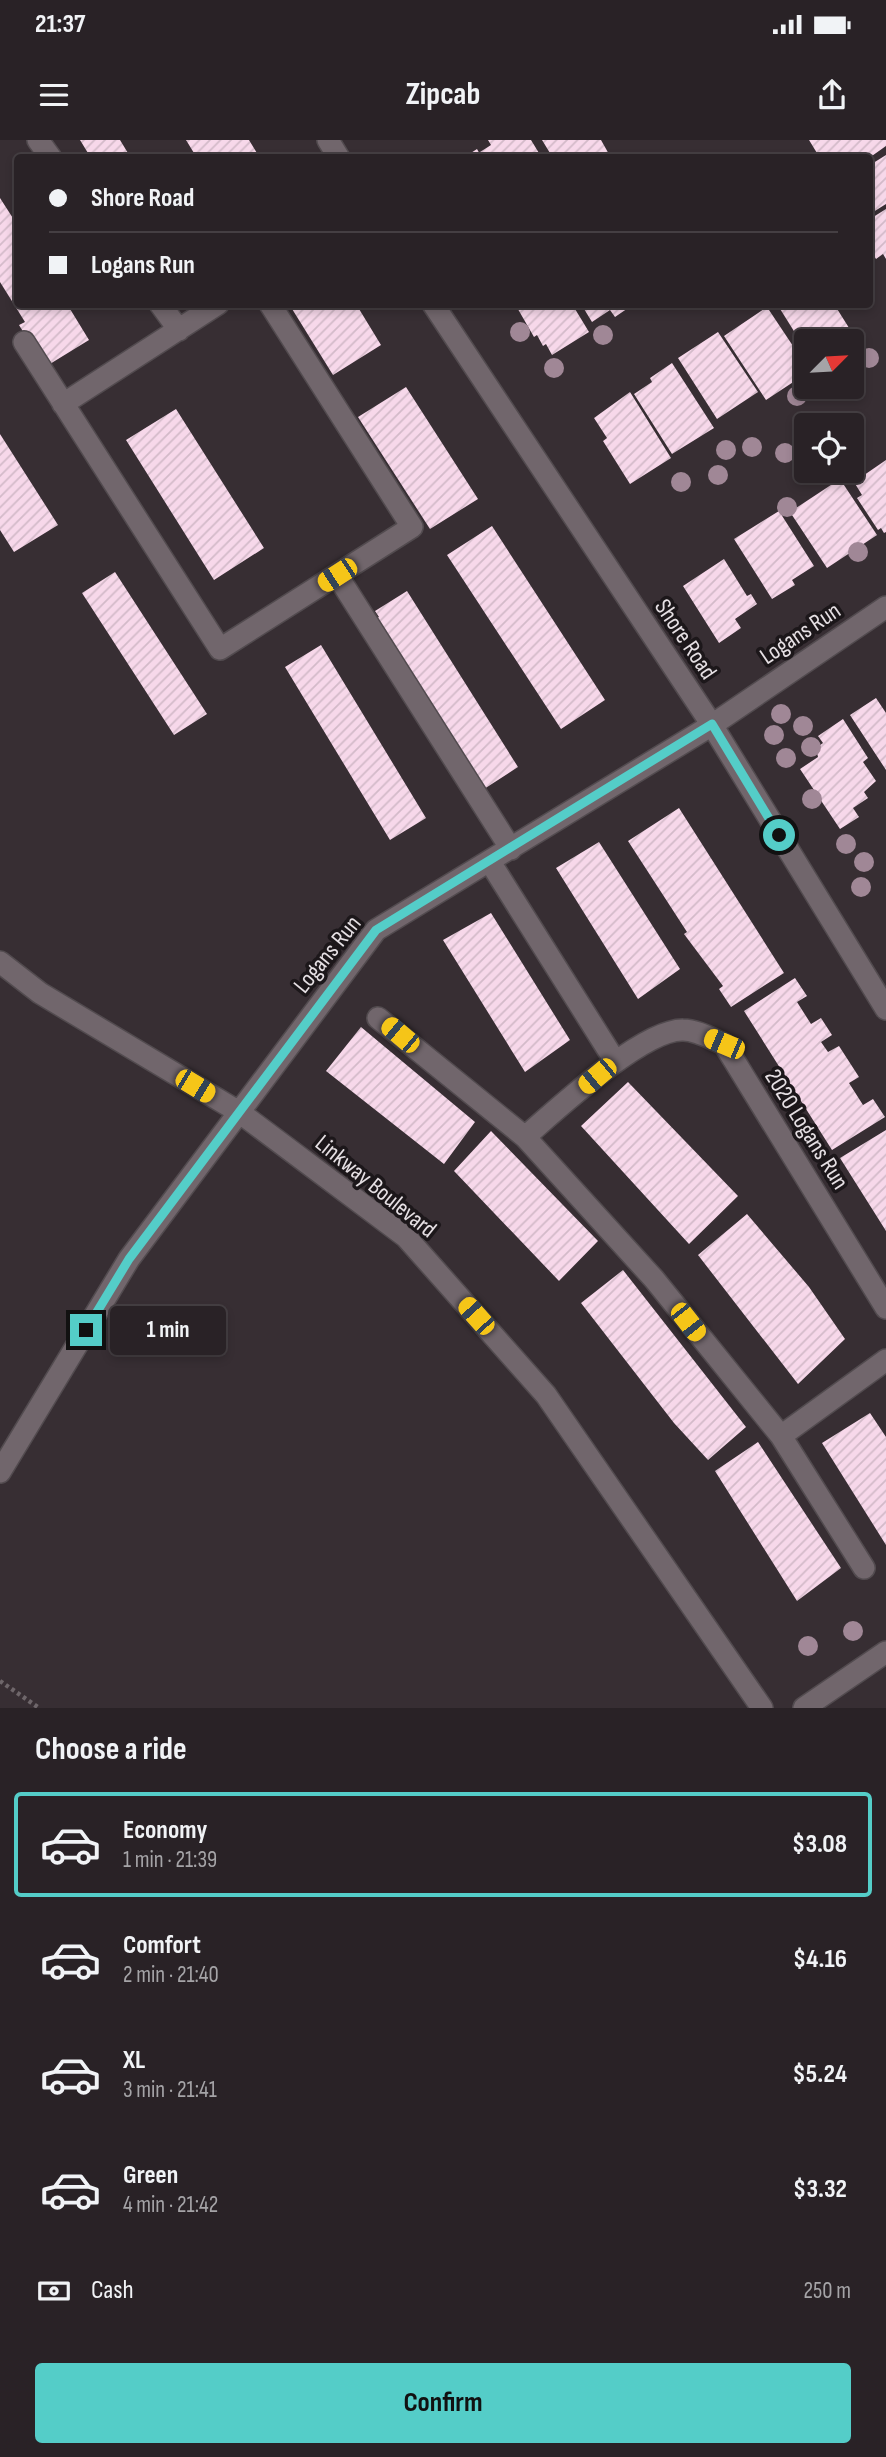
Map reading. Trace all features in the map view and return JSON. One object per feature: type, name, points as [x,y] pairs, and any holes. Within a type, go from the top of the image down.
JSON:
[{"type":"street","points":[[163,308],[178,330]]},
{"type":"street","points":[[63,404],[212,308]]},
{"type":"street","points":[[24,342],[220,649],[412,527],[273,308]]},
{"type":"street","name":"Shore Road","points":[[436,308],[712,724],[880,987],[886,1009]]},
{"type":"street","points":[[337,575],[511,849]]},
{"type":"street","name":"Logans Run","points":[[0,1472],[129,1259],[376,930],[712,724],[886,607]]},
{"type":"street","points":[[490,862],[615,1061]]},
{"type":"street","name":"Linkway Boulevard","points":[[0,962],[40,993],[239,1112],[406,1237],[545,1395],[762,1708]]},
{"type":"street","points":[[379,1018],[525,1137],[654,1279],[780,1436],[864,1568]]},
{"type":"street","name":"2020 Logans Run","points":[[525,1137],[615,1061],[671,1032],[685,1030],[724,1044],[886,1308]]},
{"type":"street","points":[[780,1436],[886,1360]]},
{"type":"street","points":[[804,1708],[886,1652]]},
{"type":"path","points":[[0,1681],[39,1708]]},
{"type":"building","points":[[80,140],[120,140],[129,154],[89,154]]},
{"type":"building","points":[[186,140],[249,140],[258,154],[195,154]]},
{"type":"building","points":[[488,140],[531,140],[540,154],[481,154],[480,152],[491,145]]},
{"type":"building","points":[[542,140],[601,140],[609,154],[551,154]]},
{"type":"building","points":[[809,140],[886,140],[886,146],[873,155],[818,154]]},
{"type":"building","points":[[886,155],[886,204],[873,212],[873,163]]},
{"type":"building","points":[[0,198],[14,220],[14,304],[0,282]]},
{"type":"building","points":[[886,209],[886,259],[883,254],[876,259],[873,254],[873,217]]},
{"type":"building","points":[[16,308],[69,308],[89,340],[45,367],[19,325],[25,322]]},
{"type":"building","points":[[291,308],[358,308],[381,345],[333,375]]},
{"type":"building","points":[[517,308],[574,308],[589,332],[552,355],[537,335],[534,337]]},
{"type":"building","points":[[583,308],[628,308],[615,317],[610,310],[592,322]]},
{"type":"building","points":[[768,308],[794,348],[794,382],[766,400],[724,336]]},
{"type":"building","points":[[780,308],[837,308],[850,329],[794,329],[794,331]]},
{"type":"building","points":[[718,332],[758,392],[717,419],[678,358]]},
{"type":"building","points":[[672,363],[714,428],[672,454],[634,394],[652,382],[650,378]]},
{"type":"building","points":[[406,387],[478,499],[430,529],[358,417]]},
{"type":"building","points":[[630,392],[671,458],[630,484],[603,441],[607,438],[594,418]]},
{"type":"building","points":[[176,409],[264,548],[214,580],[126,440]]},
{"type":"building","points":[[0,434],[58,525],[14,552],[0,530]]},
{"type":"building","points":[[886,460],[884,533],[881,528],[878,530],[857,498],[862,495],[855,483],[864,483],[864,475]]},
{"type":"building","points":[[834,483],[843,483],[877,535],[827,568],[790,512]]},
{"type":"building","points":[[779,511],[814,566],[792,580],[795,585],[772,599],[734,539]]},
{"type":"building","points":[[492,526],[605,700],[561,729],[447,555]]},
{"type":"building","points":[[724,559],[747,596],[751,594],[757,604],[735,619],[741,628],[719,643],[683,586]]},
{"type":"building","points":[[115,572],[207,714],[174,735],[82,593]]},
{"type":"building","points":[[407,591],[518,767],[481,791],[372,620],[379,617],[375,611]]},
{"type":"building","points":[[321,645],[426,818],[390,840],[285,667]]},
{"type":"building","points":[[876,698],[886,713],[886,770],[850,715]]},
{"type":"building","points":[[843,719],[868,758],[863,762],[876,781],[864,792],[868,798],[853,808],[859,817],[840,829],[800,769],[818,757],[816,748],[823,743],[818,736]]},
{"type":"building","points":[[679,808],[784,973],[731,1007],[719,989],[723,986],[684,934],[687,932],[628,841]]},
{"type":"building","points":[[599,842],[680,969],[638,999],[556,868]]},
{"type":"building","points":[[491,913],[570,1040],[525,1072],[443,940]]},
{"type":"building","points":[[795,978],[807,996],[797,1002],[811,1024],[821,1018],[832,1035],[821,1042],[828,1052],[839,1046],[859,1077],[849,1083],[863,1105],[873,1099],[885,1117],[832,1150],[744,1011]]},
{"type":"building","points":[[361,1027],[475,1122],[444,1164],[326,1071]]},
{"type":"building","points":[[628,1082],[738,1196],[689,1244],[581,1126]]},
{"type":"building","points":[[886,1130],[886,1231],[840,1158]]},
{"type":"building","points":[[491,1131],[598,1241],[559,1281],[454,1171]]},
{"type":"building","points":[[747,1214],[809,1287],[845,1339],[798,1384],[698,1255]]},
{"type":"building","points":[[623,1270],[746,1427],[708,1460],[674,1423],[581,1303]]},
{"type":"building","points":[[870,1413],[886,1437],[886,1545],[822,1443]]},
{"type":"building","points":[[758,1442],[841,1568],[797,1601],[715,1471]]},
{"type":"route","points":[[86,1330],[129,1259],[376,930],[712,724],[779,835]]}]
